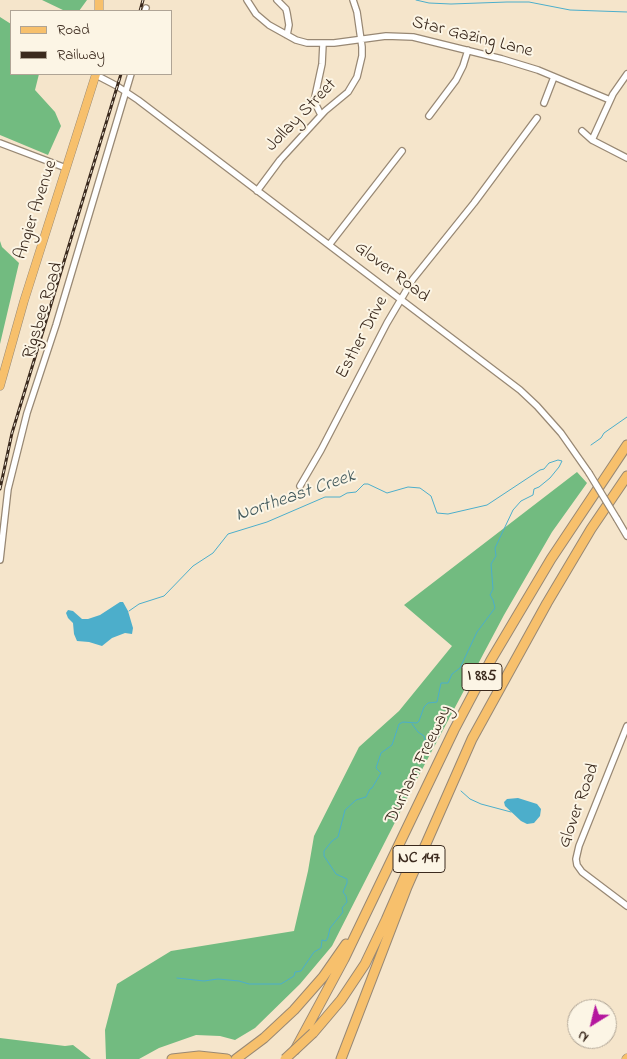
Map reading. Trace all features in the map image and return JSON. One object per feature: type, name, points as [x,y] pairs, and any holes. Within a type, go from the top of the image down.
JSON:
[{"type":"highway","name":"Durham Freeway","points":[[291,1059],[307,1025],[344,958],[454,730],[491,660],[556,551],[627,445]]},
{"type":"highway","name":"Durham Freeway","points":[[341,1059],[408,887],[472,739],[547,603],[591,529],[627,476]]},
{"type":"highway","name":"I 885","points":[[285,1059],[313,1033],[341,1000],[365,964],[425,831],[472,739]]},
{"type":"highway","name":"I 885","points":[[236,1059],[284,1020],[314,988],[370,905]]},
{"type":"highway","points":[[172,1059],[189,1056],[227,1059]]},
{"type":"main road","name":"Angier Avenue","points":[[0,386],[29,284],[96,75]]},
{"type":"street","name":"Star Gazing Lane","points":[[247,0],[268,26],[307,43],[323,44],[386,36],[413,37],[502,59],[554,77],[610,100]]},
{"type":"street","points":[[277,0],[286,9],[288,14],[289,25],[286,35]]},
{"type":"street","name":"Jollay Street","points":[[257,191],[280,160],[321,115],[348,92],[357,77],[362,56],[357,12],[353,0]]},
{"type":"street","points":[[321,115],[314,101],[322,64],[323,44]]},
{"type":"street","points":[[429,116],[456,80],[468,50]]},
{"type":"street","points":[[592,140],[610,100],[627,74]]},
{"type":"street","name":"Glover Road","points":[[96,75],[125,91],[529,398],[561,433],[627,536]]},
{"type":"street","name":"Rigsbee Road","points":[[0,560],[8,489],[27,413],[56,324],[131,75]]},
{"type":"street","points":[[544,103],[554,77]]},
{"type":"street","name":"Esther Drive","points":[[300,486],[413,279],[474,203],[538,118]]},
{"type":"street","points":[[582,131],[592,140],[627,158]]},
{"type":"street","points":[[0,143],[66,168]]},
{"type":"street","points":[[329,245],[402,151]]},
{"type":"street","name":"Glover Road","points":[[627,726],[580,846],[576,862],[582,872],[627,906]]},
{"type":"green space","points":[[42,0],[87,0],[80,10],[63,10]]},
{"type":"green space","points":[[0,17],[10,23],[10,75],[39,75],[35,90],[55,112],[61,126],[48,155],[0,135]]},
{"type":"green space","points":[[0,241],[2,247],[19,263],[0,344]]},
{"type":"green space","points":[[577,472],[587,483],[552,532],[504,615],[417,779],[332,946],[300,984],[255,1028],[235,1040],[220,1036],[196,1035],[159,1048],[139,1059],[106,1059],[105,1030],[117,984],[171,951],[294,931],[314,836],[359,747],[399,711],[452,646],[404,605]]},
{"type":"green space","points":[[0,1038],[65,1046],[73,1045],[91,1059],[0,1059]]},
{"type":"water","points":[[123,602],[128,611],[133,628],[132,634],[125,633],[112,638],[102,646],[77,641],[73,623],[66,613],[68,610],[73,611],[82,619],[88,619],[100,615]]},
{"type":"water","points":[[518,798],[537,804],[541,809],[540,816],[534,823],[527,824],[521,821],[505,806],[504,802],[507,799]]},
{"type":"waterway","points":[[416,0],[429,3],[451,4],[529,2],[570,10],[627,12]]},
{"type":"waterway","name":"Northeast Creek","points":[[591,445],[627,417]]},
{"type":"waterway","points":[[129,611],[139,604],[164,596],[193,566],[213,553],[228,534],[267,522],[325,497],[340,497],[347,493],[356,492],[364,484],[387,493],[408,487],[420,488],[431,496],[437,513],[448,514],[487,505],[544,469],[549,463],[558,460],[562,461],[550,478],[534,489],[533,495],[521,501],[513,510],[495,548],[496,556],[491,564],[493,589],[490,595],[495,608],[477,632],[460,668],[452,674],[448,683],[441,683],[437,702],[428,703],[424,707],[417,723],[403,722],[399,724],[392,745],[381,753],[376,768],[381,773],[366,797],[356,800],[345,810],[338,837],[324,851],[324,856],[336,874],[347,879],[343,892],[347,902],[342,908],[343,912],[330,928],[326,941],[322,940],[321,948],[314,952],[301,971],[295,972],[294,976],[281,984],[249,984],[218,979],[204,981],[177,978]]},
{"type":"waterway","points":[[412,724],[424,736],[426,745]]},
{"type":"waterway","points":[[461,791],[470,799],[481,804],[511,812]]},
{"type":"railway","points":[[140,10],[143,0]]},
{"type":"railway","points":[[0,489],[12,433],[121,75]]}]
